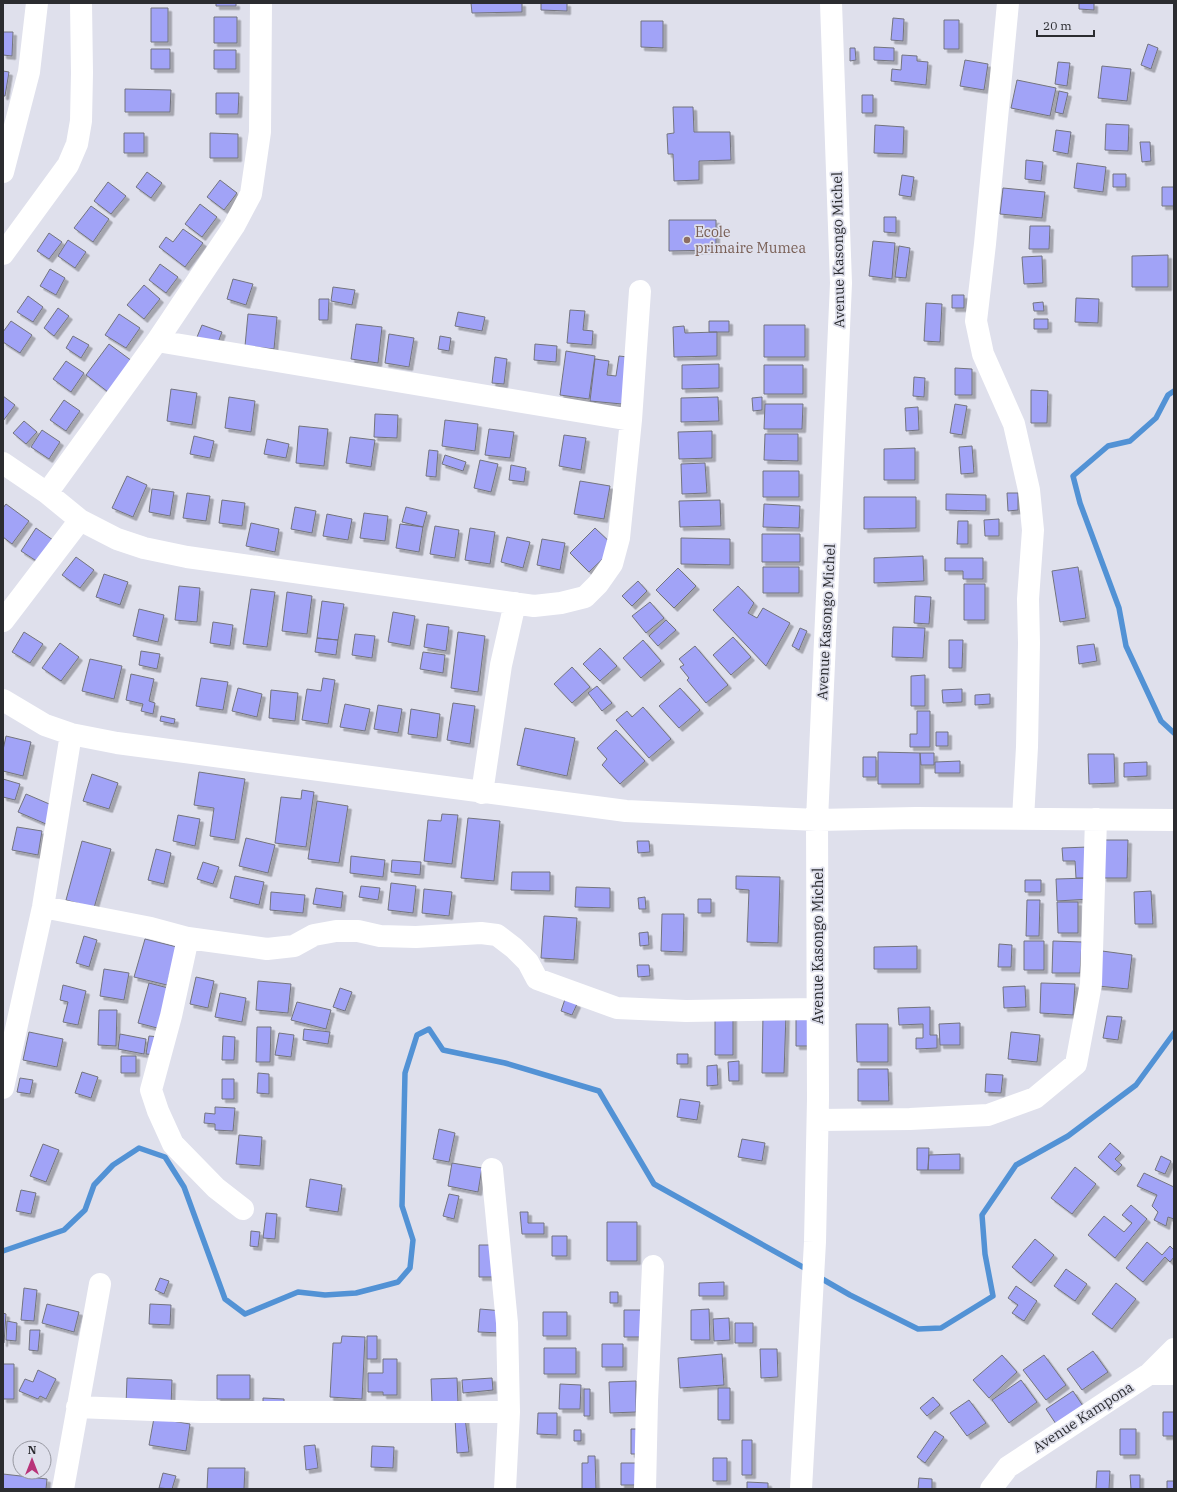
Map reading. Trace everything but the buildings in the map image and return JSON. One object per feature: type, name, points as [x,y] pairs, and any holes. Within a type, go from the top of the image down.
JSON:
[{"type":"street","points":[[3,172],[29,72],[37,3]]},
{"type":"street","points":[[3,254],[68,165],[77,144],[81,121],[81,3]]},
{"type":"street","points":[[47,493],[157,341],[234,226],[251,194],[260,132],[261,3]]},
{"type":"street","name":"Avenue Kasongo Michel","points":[[801,1489],[815,1242],[818,1120],[817,820],[841,283],[831,3]]},
{"type":"street","points":[[1008,3],[985,244],[976,321],[983,354],[1014,424],[1029,490],[1033,530],[1028,599],[1028,703],[1023,819]]},
{"type":"street","points":[[3,463],[47,493],[80,520],[117,539],[144,548],[187,557],[534,606],[561,603],[585,597],[598,584],[612,564],[619,538],[631,420],[640,291]]},
{"type":"street","points":[[157,341],[631,420]]},
{"type":"street","points":[[3,621],[80,520]]},
{"type":"street","points":[[482,793],[501,664],[515,603]]},
{"type":"street","points":[[3,700],[45,725],[71,734],[117,743],[482,793],[626,811],[817,820],[916,818],[1174,820]]},
{"type":"street","points":[[3,1088],[43,907],[71,734]]},
{"type":"street","points":[[818,1120],[910,1119],[988,1115],[1035,1098],[1076,1064],[1091,984],[1096,819]]},
{"type":"street","points":[[43,907],[151,928],[188,938],[267,949],[294,946],[314,935],[336,931],[358,931],[380,936],[416,937],[481,933],[497,936],[514,948],[528,962],[537,979],[617,1008],[686,1011],[818,1009]]},
{"type":"street","points":[[188,938],[171,1016],[151,1090],[158,1112],[173,1144],[216,1188],[243,1209]]},
{"type":"street","points":[[492,1169],[507,1323],[509,1412],[505,1489]]},
{"type":"street","points":[[645,1489],[653,1266]]},
{"type":"street","points":[[63,1489],[100,1284]]},
{"type":"street","name":"Avenue Kampona","points":[[992,1487],[1008,1467],[1149,1374],[1174,1349]]},
{"type":"street","points":[[1149,1374],[1174,1374]]},
{"type":"street","points":[[77,1407],[209,1412],[509,1412]]},
{"type":"waterway","points":[[1174,391],[1168,395],[1156,418],[1130,441],[1108,446],[1073,476],[1080,503],[1119,608],[1126,646],[1161,721],[1174,733]]},
{"type":"waterway","points":[[3,1251],[64,1230],[85,1210],[94,1185],[113,1165],[139,1148],[165,1157],[184,1187],[225,1299],[245,1314],[298,1292],[325,1295],[356,1293],[398,1282],[410,1268],[413,1240],[402,1206],[405,1073],[417,1035],[429,1029],[443,1050],[505,1063],[599,1091],[654,1184],[808,1270]]},
{"type":"waterway","points":[[817,1276],[850,1295],[918,1329],[941,1328],[993,1296],[985,1254],[982,1215],[1016,1165],[1068,1136],[1136,1085],[1174,1033]]},
{"type":"place","name":"Ecole primaire Mumea","points":[[687,240]]}]
